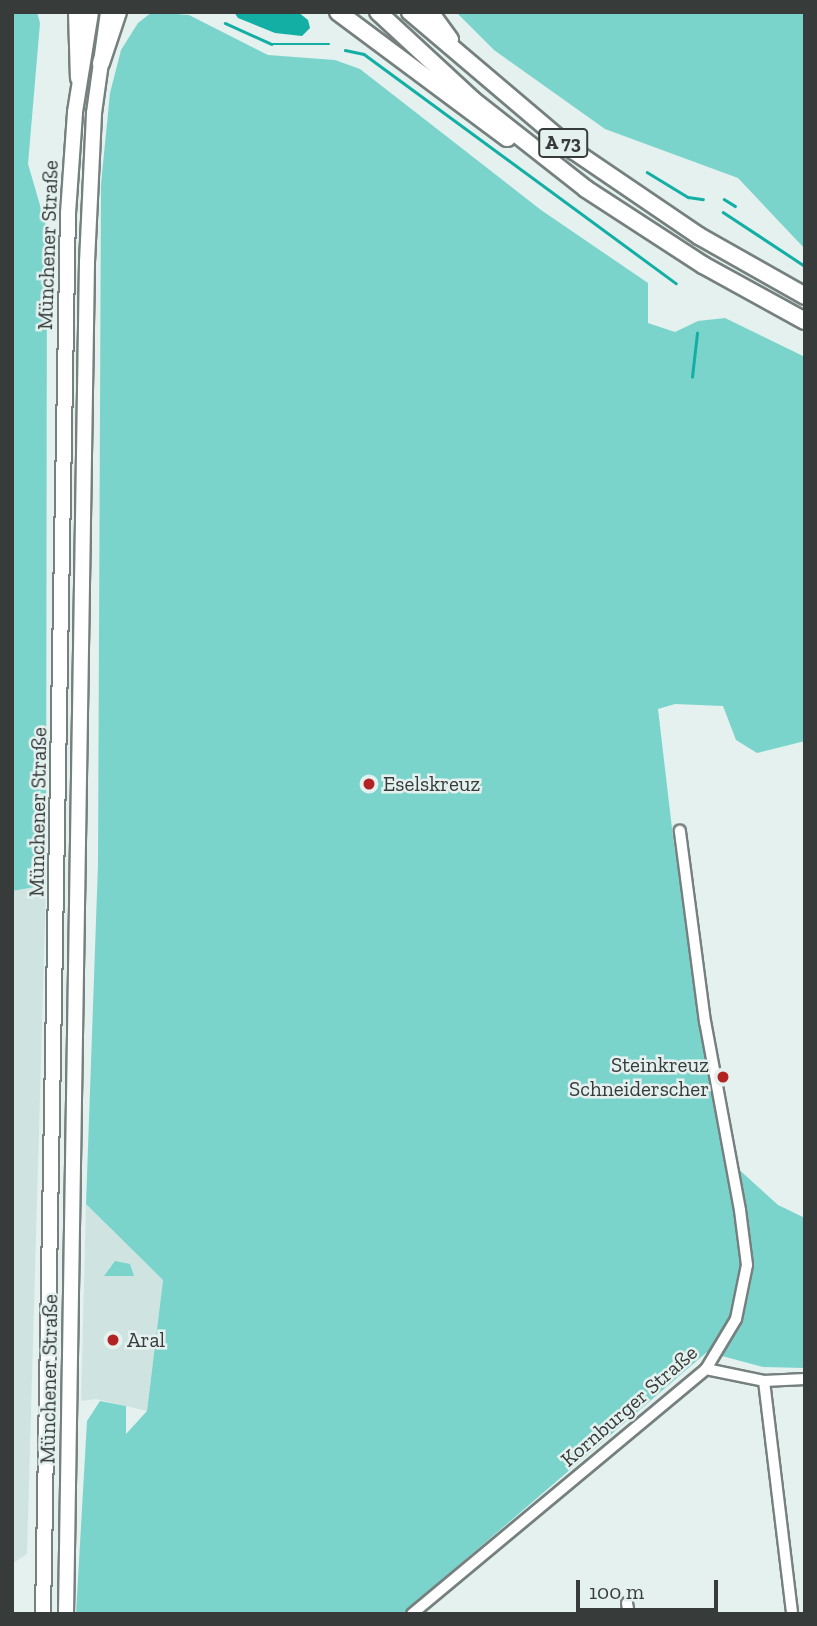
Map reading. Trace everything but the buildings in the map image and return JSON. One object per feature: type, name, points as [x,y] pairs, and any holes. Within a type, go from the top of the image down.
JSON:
[{"type":"highway","points":[[77,12],[79,78]]},
{"type":"highway","points":[[101,63],[118,12]]},
{"type":"highway","points":[[338,12],[487,127],[556,166]]},
{"type":"highway","name":"A 73","points":[[378,12],[463,91],[556,166],[697,262],[805,321]]},
{"type":"highway","name":"A 73","points":[[410,12],[470,68],[573,151],[705,240],[805,296]]},
{"type":"highway","points":[[429,12],[470,68]]},
{"type":"main road","name":"Münchener Straße","points":[[43,1614],[68,226],[79,78],[91,12]]},
{"type":"main road","name":"Münchener Straße","points":[[66,1614],[86,262],[90,161],[108,12]]},
{"type":"street","name":"Kornburger Straße","points":[[412,1614],[706,1369],[736,1319],[747,1265],[736,1184],[705,1023],[680,831]]},
{"type":"street","points":[[706,1369],[764,1381],[805,1379]]},
{"type":"street","points":[[764,1381],[792,1614]]},
{"type":"shaded area","points":[[12,12],[37,12],[40,23],[28,164],[47,229],[46,885],[12,891]]},
{"type":"shaded area","points":[[152,12],[189,15],[268,55],[335,60],[360,69],[541,210],[648,283],[648,323],[675,332],[698,321],[725,318],[805,357],[805,741],[757,753],[736,740],[723,706],[675,704],[658,709],[673,837],[724,1156],[778,1205],[805,1218],[805,1368],[763,1367],[707,1352],[402,1614],[76,1614],[87,1421],[100,1401],[126,1406],[126,1434],[147,1411],[163,1280],[86,1204],[98,864],[101,184],[110,93],[121,50],[138,23]]},
{"type":"shaded area","points":[[234,12],[298,12],[308,20],[310,28],[302,36],[275,33],[238,18]]},
{"type":"shaded area","points":[[456,12],[805,12],[805,249],[738,178],[605,129],[494,50]]},
{"type":"shaded area","points":[[46,885],[27,1554],[12,1564],[12,891]]},
{"type":"shaded area","points":[[86,1204],[163,1280],[147,1411],[96,1399],[81,1401]]},
{"type":"shaded area","points":[[115,1261],[130,1264],[134,1276],[104,1276]]},
{"type":"waterway","points":[[225,23],[272,44],[329,44]]},
{"type":"waterway","points":[[345,50],[364,54],[676,283]]},
{"type":"waterway","points":[[647,172],[688,197],[703,199]]},
{"type":"waterway","points":[[724,199],[735,206]]},
{"type":"waterway","points":[[723,212],[805,266]]},
{"type":"waterway","points":[[692,377],[697,333]]},
{"type":"place","name":"Eselskreuz","points":[[369,784]]},
{"type":"place","name":"Steinkreuz Schneiderscher","points":[[723,1077]]},
{"type":"place","name":"Aral","points":[[113,1340]]}]
